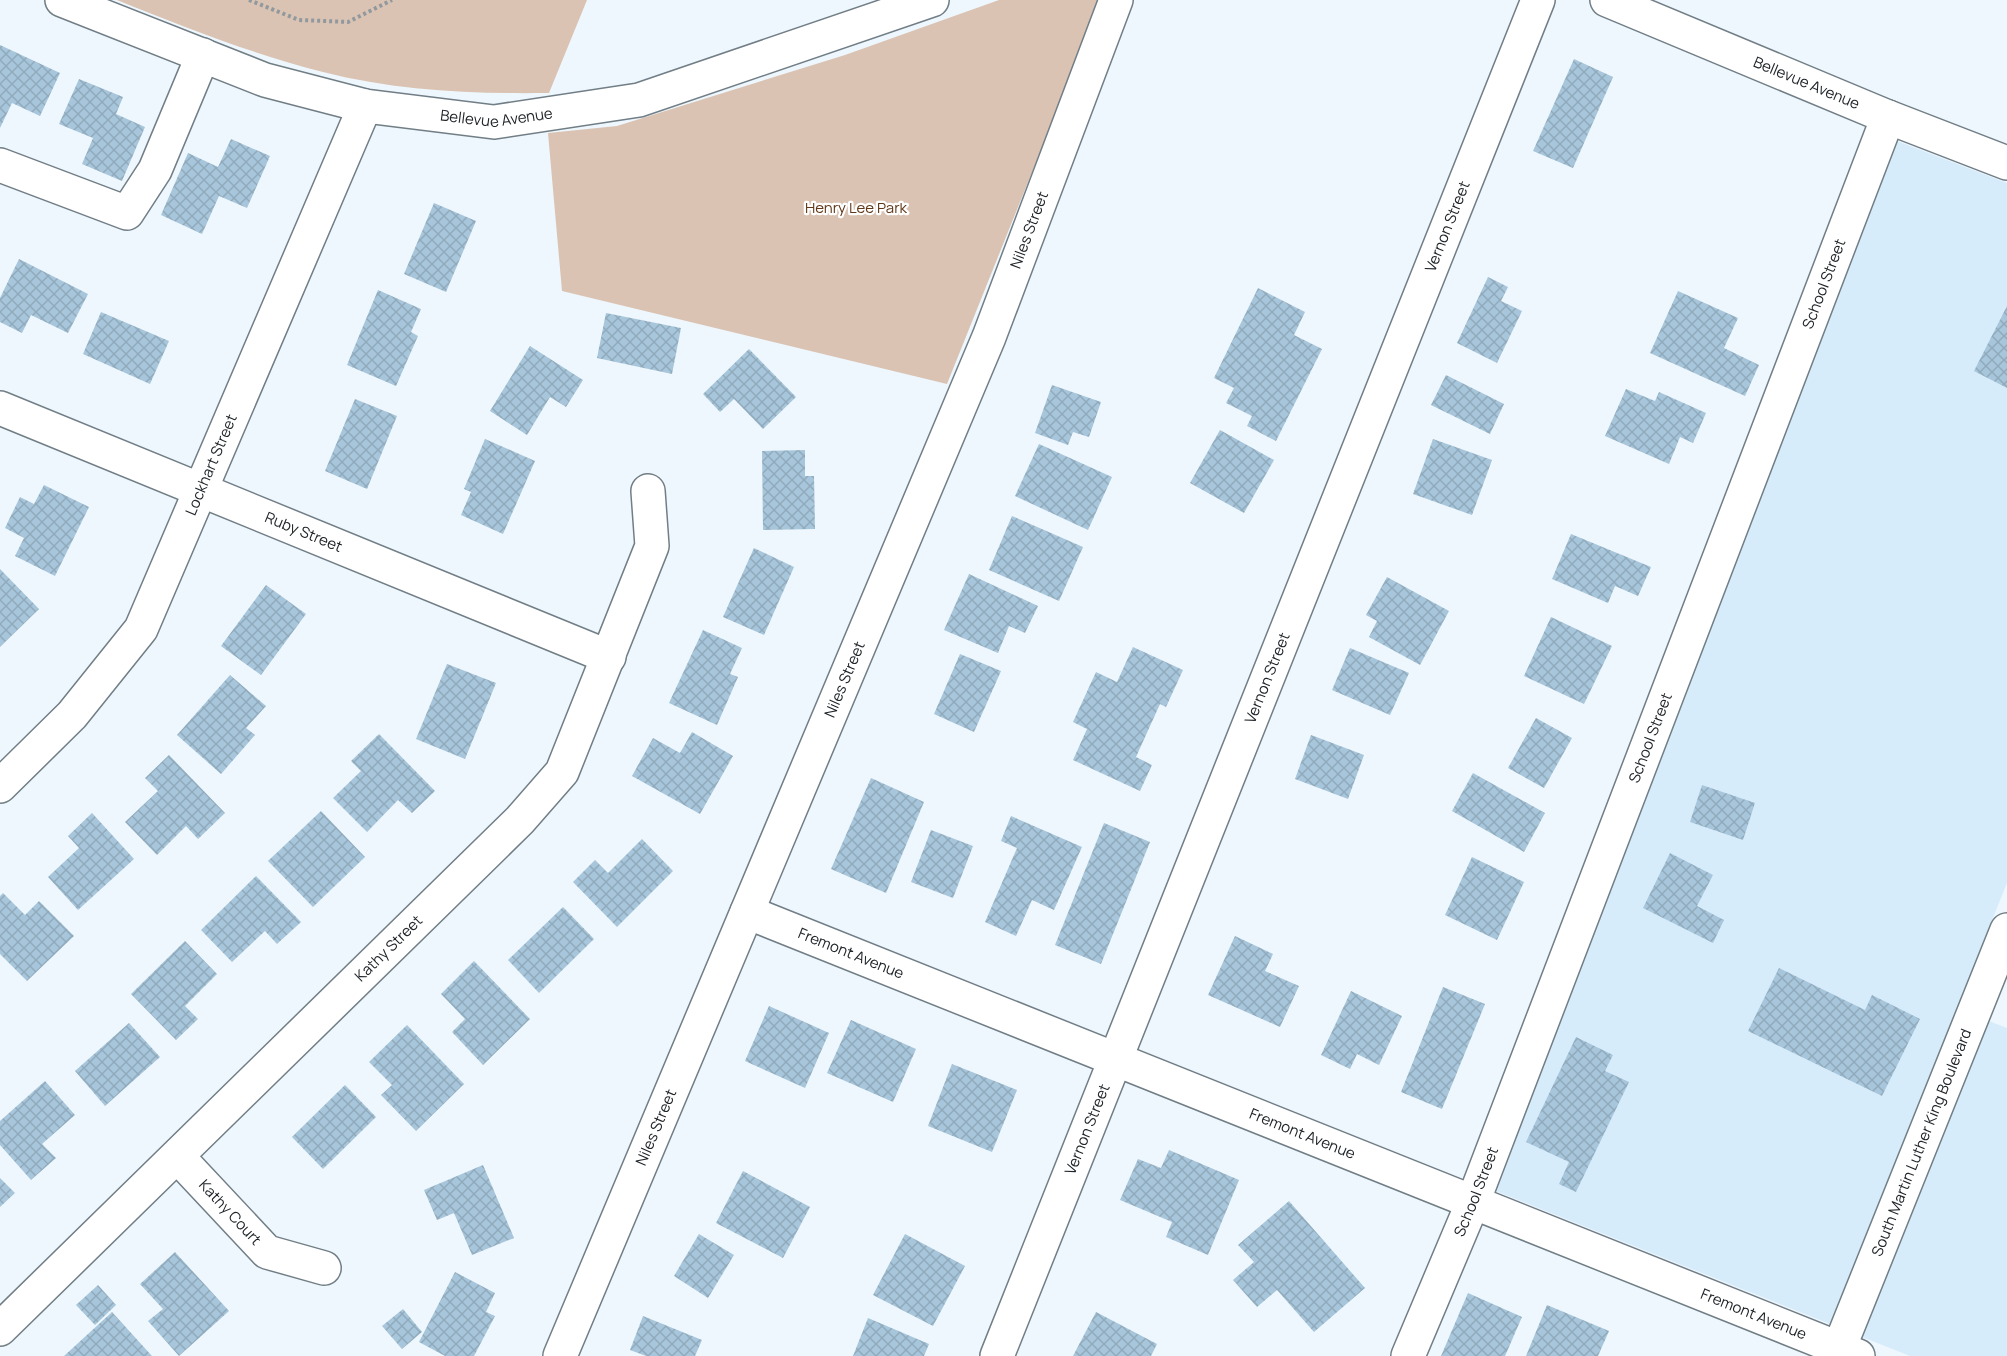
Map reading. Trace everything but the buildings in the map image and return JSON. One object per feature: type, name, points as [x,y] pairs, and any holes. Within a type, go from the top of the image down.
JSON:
[{"type":"street","name":"Bellevue Avenue","points":[[62,0],[265,80],[365,106],[494,122],[639,100],[913,3]]},
{"type":"street","name":"Niles Street","points":[[560,1356],[989,337],[1116,0]]},
{"type":"street","name":"Vernon Street","points":[[997,1356],[1538,0]]},
{"type":"street","name":"Bellevue Avenue","points":[[1607,0],[1888,117],[2007,163]]},
{"type":"street","points":[[0,165],[127,213],[154,170],[203,55]]},
{"type":"street","name":"Lockhart Street","points":[[0,786],[72,715],[141,629],[365,106]]},
{"type":"street","name":"School Street","points":[[1408,1356],[1473,1202],[1888,117]]},
{"type":"street","name":"Ruby Street","points":[[0,408],[609,657]]},
{"type":"street","name":"Kathy Street","points":[[0,1329],[520,820],[562,771],[652,546],[648,491]]},
{"type":"street","name":"Fremont Avenue","points":[[747,912],[1844,1353]]},
{"type":"street","name":"South Martin Luther King Boulevard","points":[[1844,1353],[1994,1002],[2007,930]]},
{"type":"street","name":"Kathy Court","points":[[178,1157],[267,1251],[324,1268]]},
{"type":"path","points":[[249,0],[299,20],[348,22],[392,0]]},
{"type":"shaded area","points":[[1897,141],[2007,183],[2007,883],[1830,1324],[1496,1191]]},
{"type":"shaded area","points":[[1989,1021],[2007,1028],[2007,1356],[1910,1356],[1862,1337]]},
{"type":"green space","points":[[117,0],[587,0],[549,93],[521,93],[435,90],[379,83],[323,72],[244,48]]},
{"type":"green space","name":"Henry Lee Park","points":[[999,0],[1101,0],[947,384],[562,291],[548,133],[617,126],[845,55]]}]
